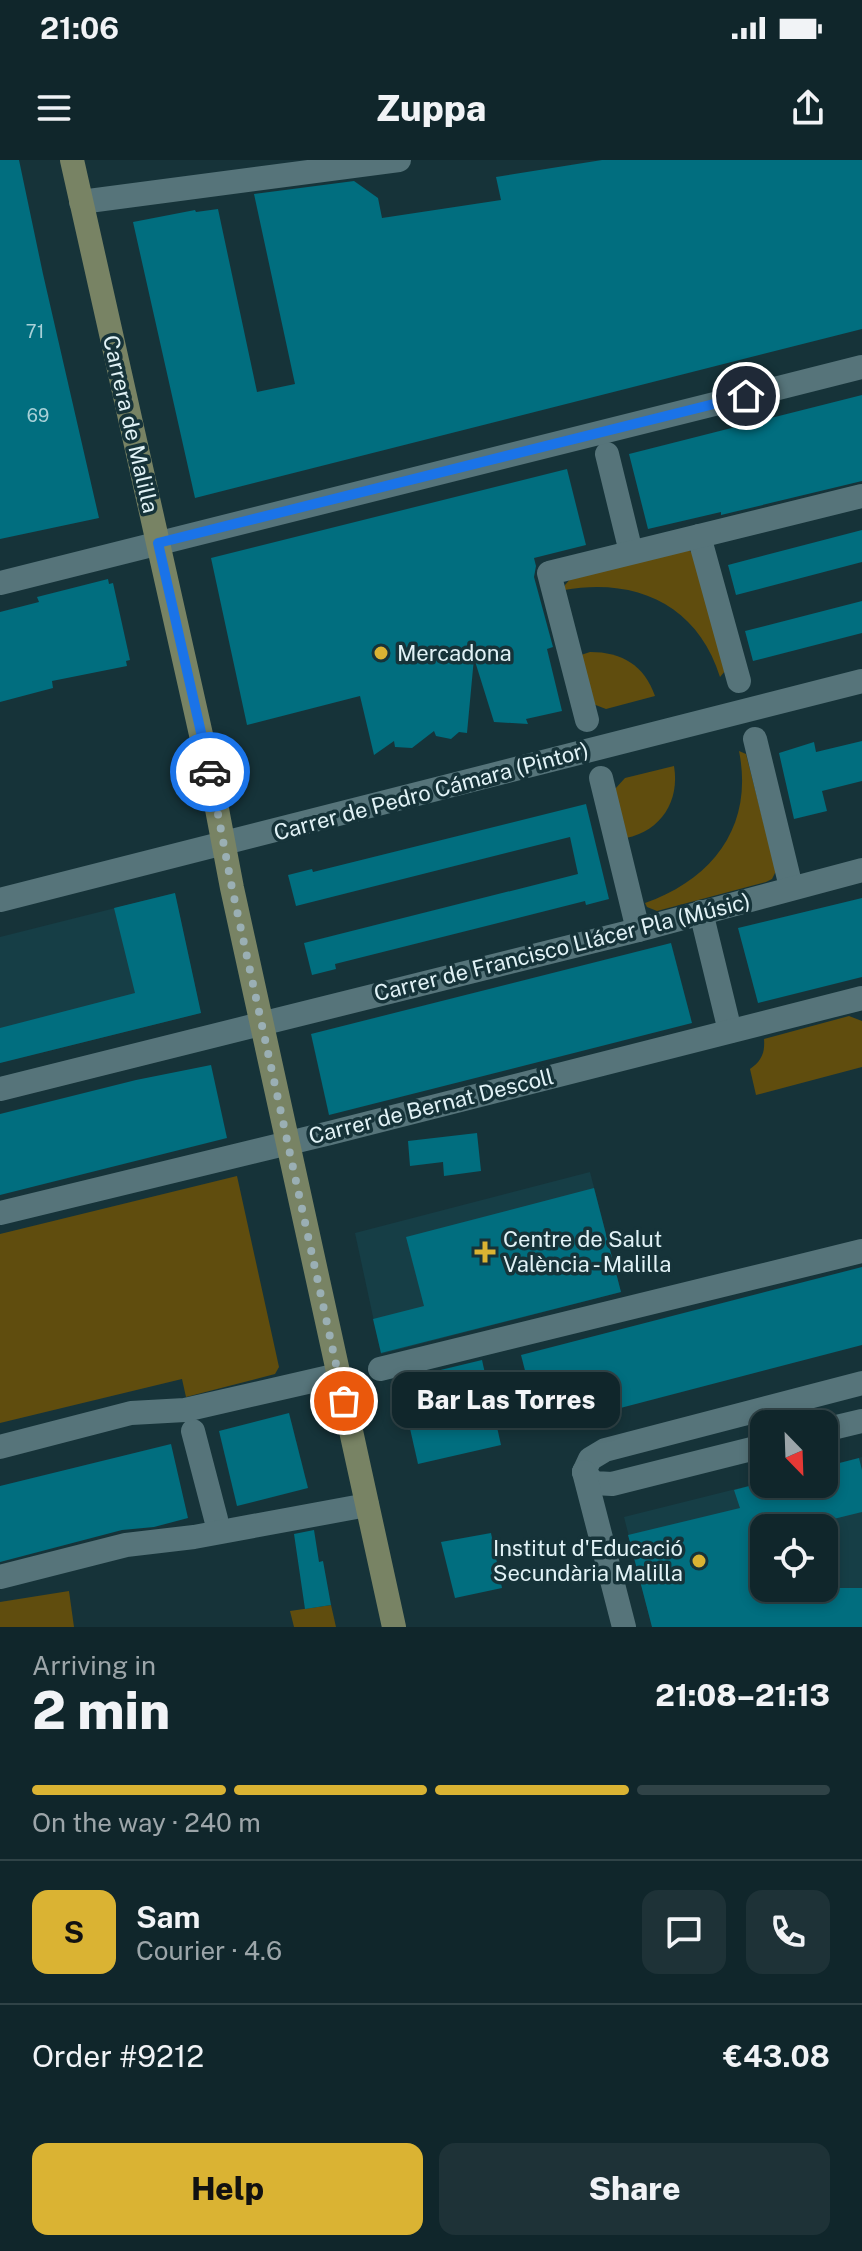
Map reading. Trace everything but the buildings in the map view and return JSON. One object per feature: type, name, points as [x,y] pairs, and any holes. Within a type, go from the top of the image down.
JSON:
[{"type":"street","name":"Carrera de Malilla","points":[[72,160],[213,788],[394,1627]]},
{"type":"street","points":[[221,160],[226,184]]},
{"type":"street","points":[[81,202],[399,160]]},
{"type":"street","points":[[0,583],[157,536],[862,351]]},
{"type":"street","points":[[0,567],[157,536],[862,367]]},
{"type":"street","points":[[607,454],[631,552]]},
{"type":"street","points":[[587,720],[549,573],[862,496]]},
{"type":"street","points":[[699,536],[739,681]]},
{"type":"street","name":"Carrer de Pedro Cámara (Pintor)","points":[[0,900],[862,681]]},
{"type":"street","points":[[755,739],[791,887]]},
{"type":"street","points":[[601,778],[638,930]]},
{"type":"street","name":"Carrer de Francisco Llácer Pla (Músic)","points":[[0,1089],[638,930],[862,870]]},
{"type":"street","points":[[701,912],[730,1031]]},
{"type":"street","name":"Carrer de Bernat Descoll","points":[[0,1213],[862,998]]},
{"type":"street","points":[[380,1369],[862,1251]]},
{"type":"street","points":[[0,1447],[131,1413],[185,1410],[338,1375]]},
{"type":"street","points":[[624,1627],[584,1472],[590,1459],[605,1450],[862,1383]]},
{"type":"street","points":[[838,1427],[862,1421]]},
{"type":"street","points":[[193,1431],[221,1525]]},
{"type":"street","points":[[584,1472],[594,1483],[612,1484],[750,1450]]},
{"type":"street","points":[[0,1577],[126,1545],[194,1537],[221,1525],[367,1505]]},
{"type":"shaded area","points":[[688,550],[696,555],[725,671],[720,677],[710,652],[696,631],[680,614],[661,602],[616,588],[564,590],[572,577]]},
{"type":"shaded area","points":[[590,652],[612,655],[630,662],[645,676],[655,696],[606,709],[593,704],[578,656]]},
{"type":"shaded area","points":[[739,751],[746,754],[776,871],[772,879],[657,911],[647,907],[645,903],[690,880],[709,864],[723,846],[734,826],[740,803],[742,778]]},
{"type":"shaded area","points":[[674,766],[674,791],[665,812],[649,829],[626,838],[615,789],[625,778]]},
{"type":"shaded area","points":[[175,893],[201,1013],[0,1063],[0,937]]},
{"type":"shaded area","points":[[849,1016],[862,1021],[862,1067],[756,1095],[750,1069],[762,1056],[764,1039]]},
{"type":"shaded area","name":"Centre de Salut València - Malilla","points":[[590,1172],[621,1292],[381,1354],[355,1233]]},
{"type":"shaded area","points":[[237,1176],[279,1367],[275,1374],[186,1397],[182,1379],[0,1423],[0,1234]]},
{"type":"shaded area","name":"Institut d'Educació Secundària Malilla","points":[[862,1457],[862,1627],[652,1627],[624,1517],[750,1486],[750,1498],[838,1498],[838,1463]]},
{"type":"shaded area","points":[[69,1591],[74,1627],[0,1627],[0,1602]]},
{"type":"shaded area","points":[[331,1605],[336,1627],[294,1627],[290,1611]]},
{"type":"way so far","points":[[210,772],[232,888],[344,1401]]},
{"type":"place","name":"Mercadona","points":[[381,653]]},
{"type":"place","name":"Centre de Salut València - Malilla","points":[[485,1252]]},
{"type":"place","name":"Bar Las Torres","points":[[344,1401]]},
{"type":"place","name":"Institut d'Educació Secundària Malilla","points":[[699,1561]]},
{"type":"route","points":[[210,772],[158,543],[746,396]]}]
